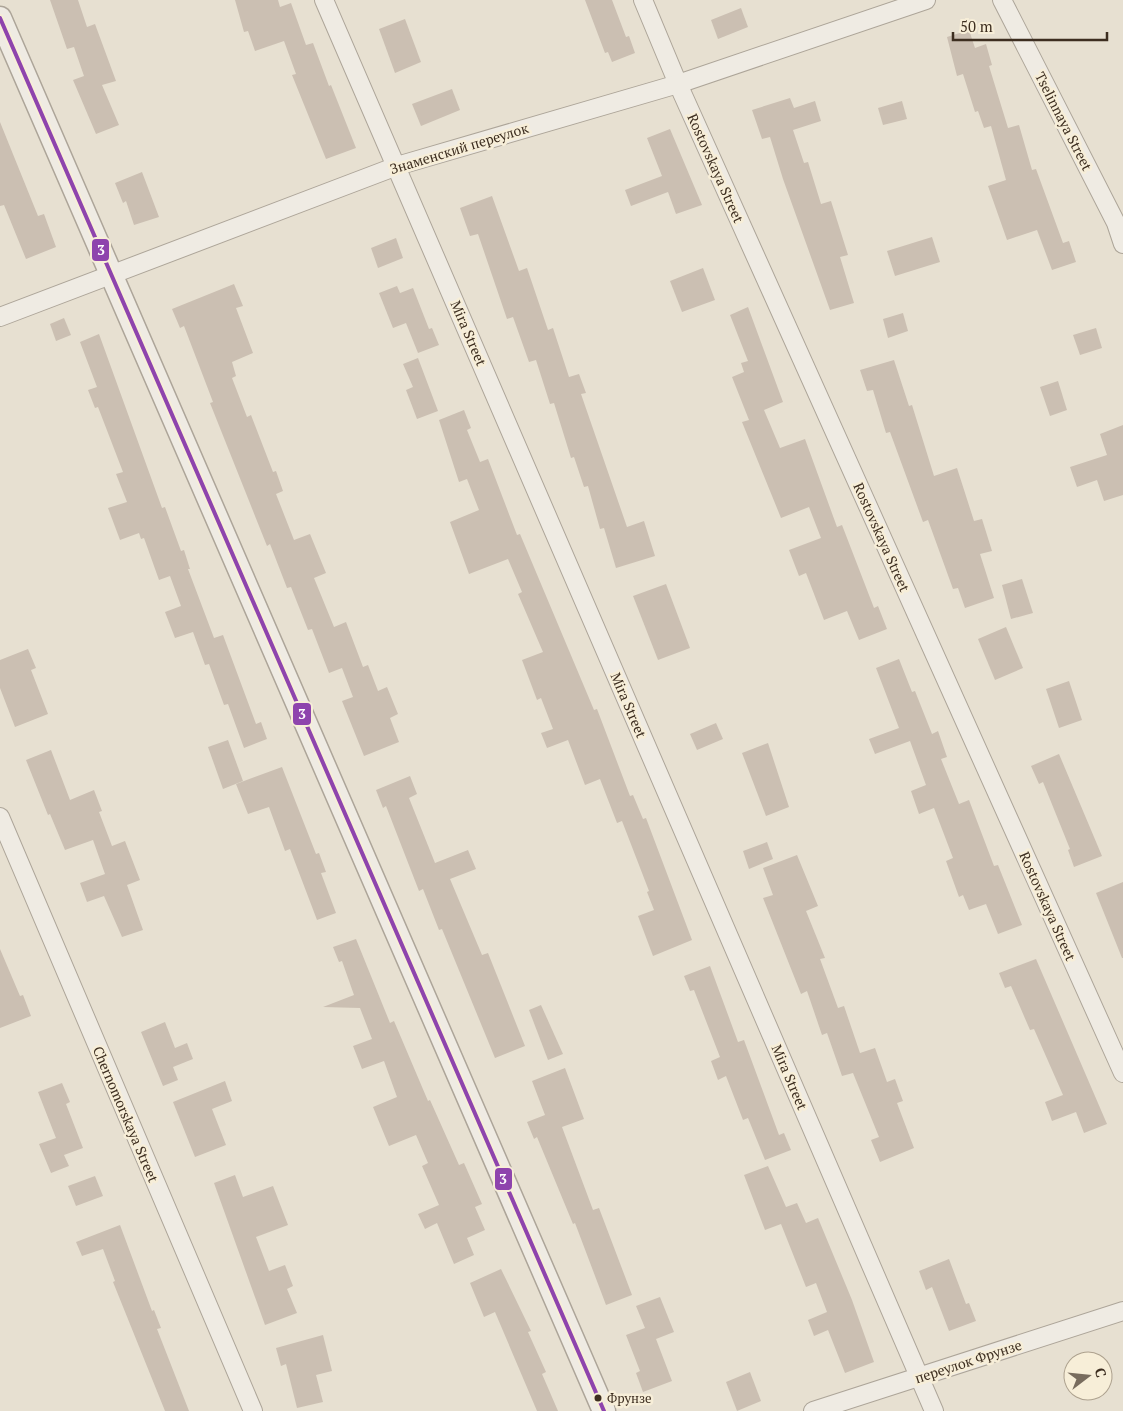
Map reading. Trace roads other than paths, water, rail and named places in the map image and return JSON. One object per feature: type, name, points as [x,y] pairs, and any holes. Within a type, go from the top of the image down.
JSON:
[{"type":"street","name":"Mira Street","points":[[324,0],[934,1411]]},
{"type":"street","name":"Rostovskaya Street","points":[[643,0],[678,84],[1123,1073]]},
{"type":"street","name":"Знаменский переулок","points":[[0,317],[397,166],[678,84],[926,0]]},
{"type":"street","name":"Tselinnaya Street","points":[[1002,0],[1119,222],[1123,244]]},
{"type":"street","points":[[0,18],[604,1411]]},
{"type":"street","name":"Chernomorskaya Street","points":[[0,817],[252,1411]]},
{"type":"street","name":"переулок Фрунзе","points":[[813,1411],[1123,1311]]},
{"type":"place","name":"Фрунзе","points":[[598,1398]]}]
